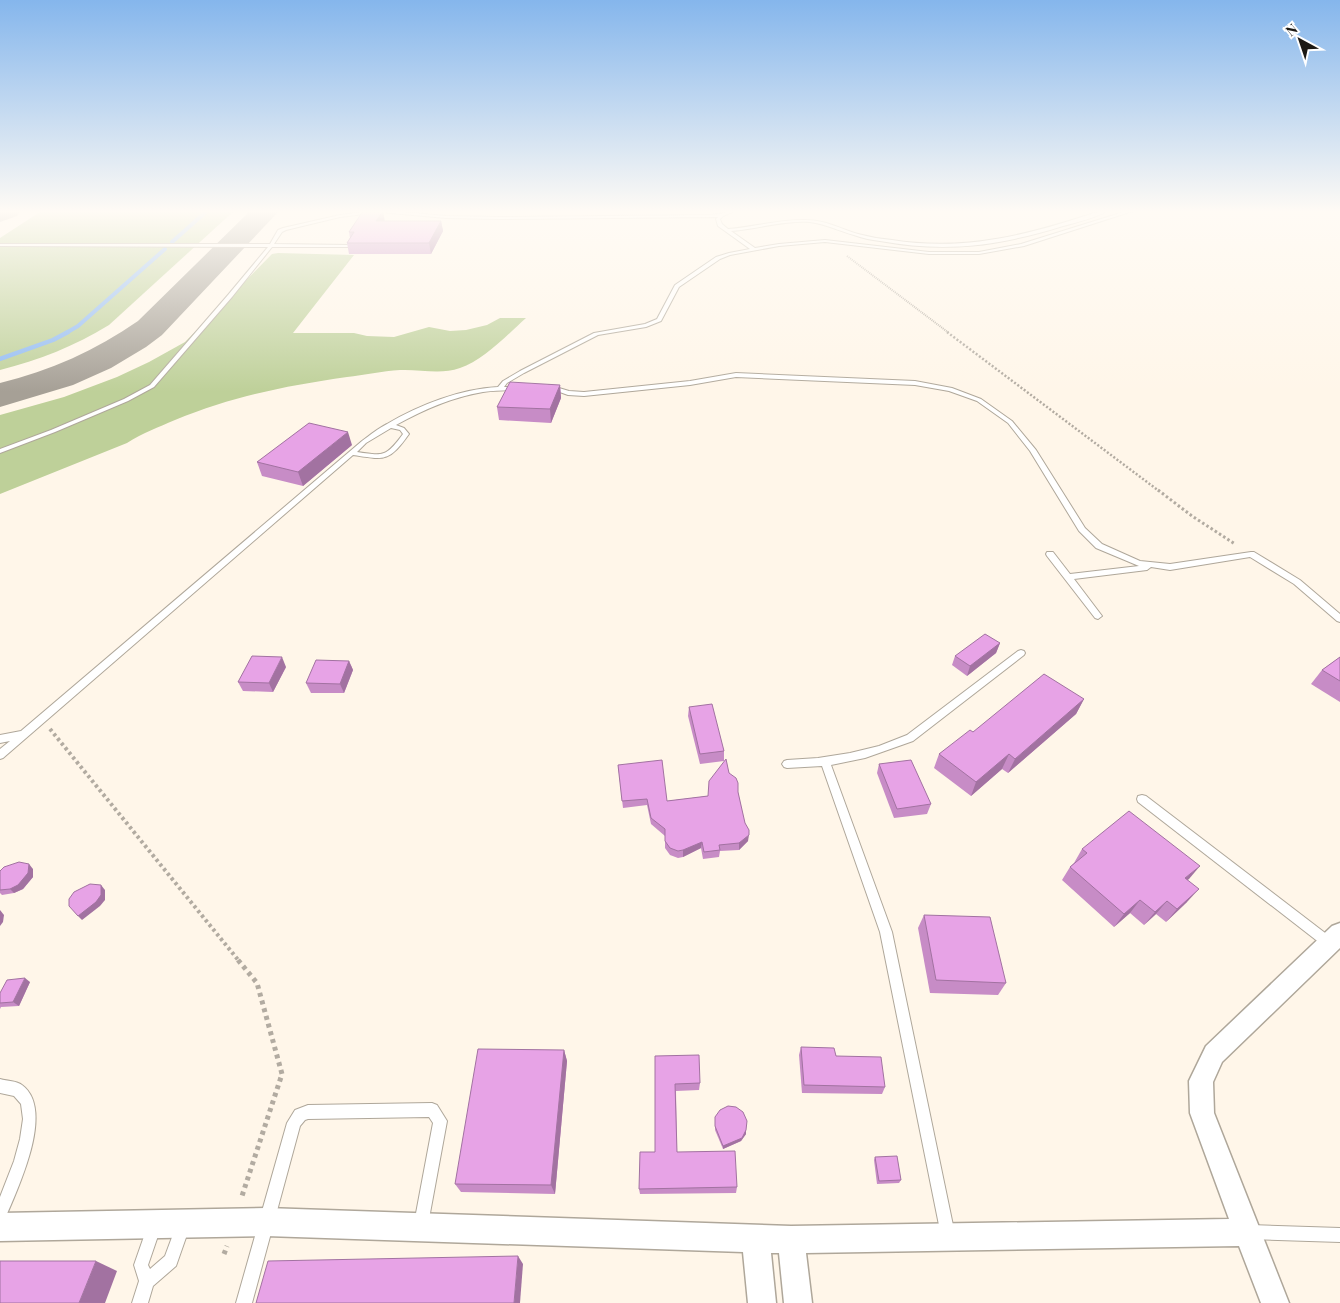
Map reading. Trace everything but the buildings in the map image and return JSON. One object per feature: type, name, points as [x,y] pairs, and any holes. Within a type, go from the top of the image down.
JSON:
[{"type":"street","points":[[1275,1303],[1202,1113],[1201,1081],[1214,1054],[1335,938]]},
{"type":"street","points":[[0,1227],[266,1222],[791,1240],[1248,1232]]},
{"type":"street","points":[[756,1238],[762,1303]]},
{"type":"street","points":[[791,1240],[798,1303]]},
{"type":"lane","points":[[0,451],[126,400],[152,386],[250,271]]},
{"type":"lane","points":[[500,388],[513,377],[596,334],[646,325],[658,320],[677,286],[699,271]]},
{"type":"lane","points":[[538,386],[550,387],[568,393],[584,394],[736,375],[762,375],[915,383],[950,389],[979,400],[1002,414],[1010,422],[1034,450],[1082,529],[1099,546],[1138,564],[1170,567],[1250,554],[1297,582],[1340,620]]},
{"type":"lane","points":[[0,755],[350,453],[389,425],[456,397],[477,391],[520,388]]},
{"type":"lane","points":[[350,453],[382,457],[392,453],[406,434],[402,429],[389,425]]},
{"type":"lane","points":[[1050,554],[1098,616]]},
{"type":"lane","points":[[1068,577],[1155,566]]},
{"type":"lane","points":[[787,764],[826,763],[891,746],[910,738],[1021,653]]},
{"type":"lane","points":[[0,739],[23,735]]},
{"type":"lane","points":[[826,763],[886,932],[948,1238]]},
{"type":"lane","points":[[1142,799],[1335,938]]},
{"type":"lane","points":[[0,1086],[9,1086],[24,1093],[29,1103],[28,1130],[24,1153],[0,1214]]},
{"type":"lane","points":[[244,1303],[294,1123],[300,1115],[308,1112],[432,1110],[440,1121],[421,1227]]},
{"type":"lane","points":[[148,1281],[141,1265],[155,1224]]},
{"type":"lane","points":[[140,1303],[148,1281],[171,1261],[184,1224]]},
{"type":"lane","points":[[1248,1232],[1340,1235]]},
{"type":"path","points":[[868,271],[1192,516],[1250,554]]},
{"type":"path","points":[[42,719],[258,983],[282,1074],[242,1196]]},
{"type":"green space","points":[[0,271],[168,271],[109,325],[56,352],[0,370]]},
{"type":"green space","points":[[255,271],[342,271],[293,333],[354,333],[367,336],[394,337],[429,327],[450,331],[466,330],[487,325],[500,318],[526,318],[486,353],[460,368],[445,371],[400,370],[380,372],[302,384],[239,398],[175,420],[127,443],[0,494],[0,415],[64,397],[117,377],[185,342]]},
{"type":"waterway","points":[[66,333],[78,326],[140,271]]},
{"type":"waterway","points":[[0,359],[53,340],[68,332]]},
{"type":"taxiway","points":[[0,395],[59,377],[98,361],[116,351],[150,328],[206,271]]}]
